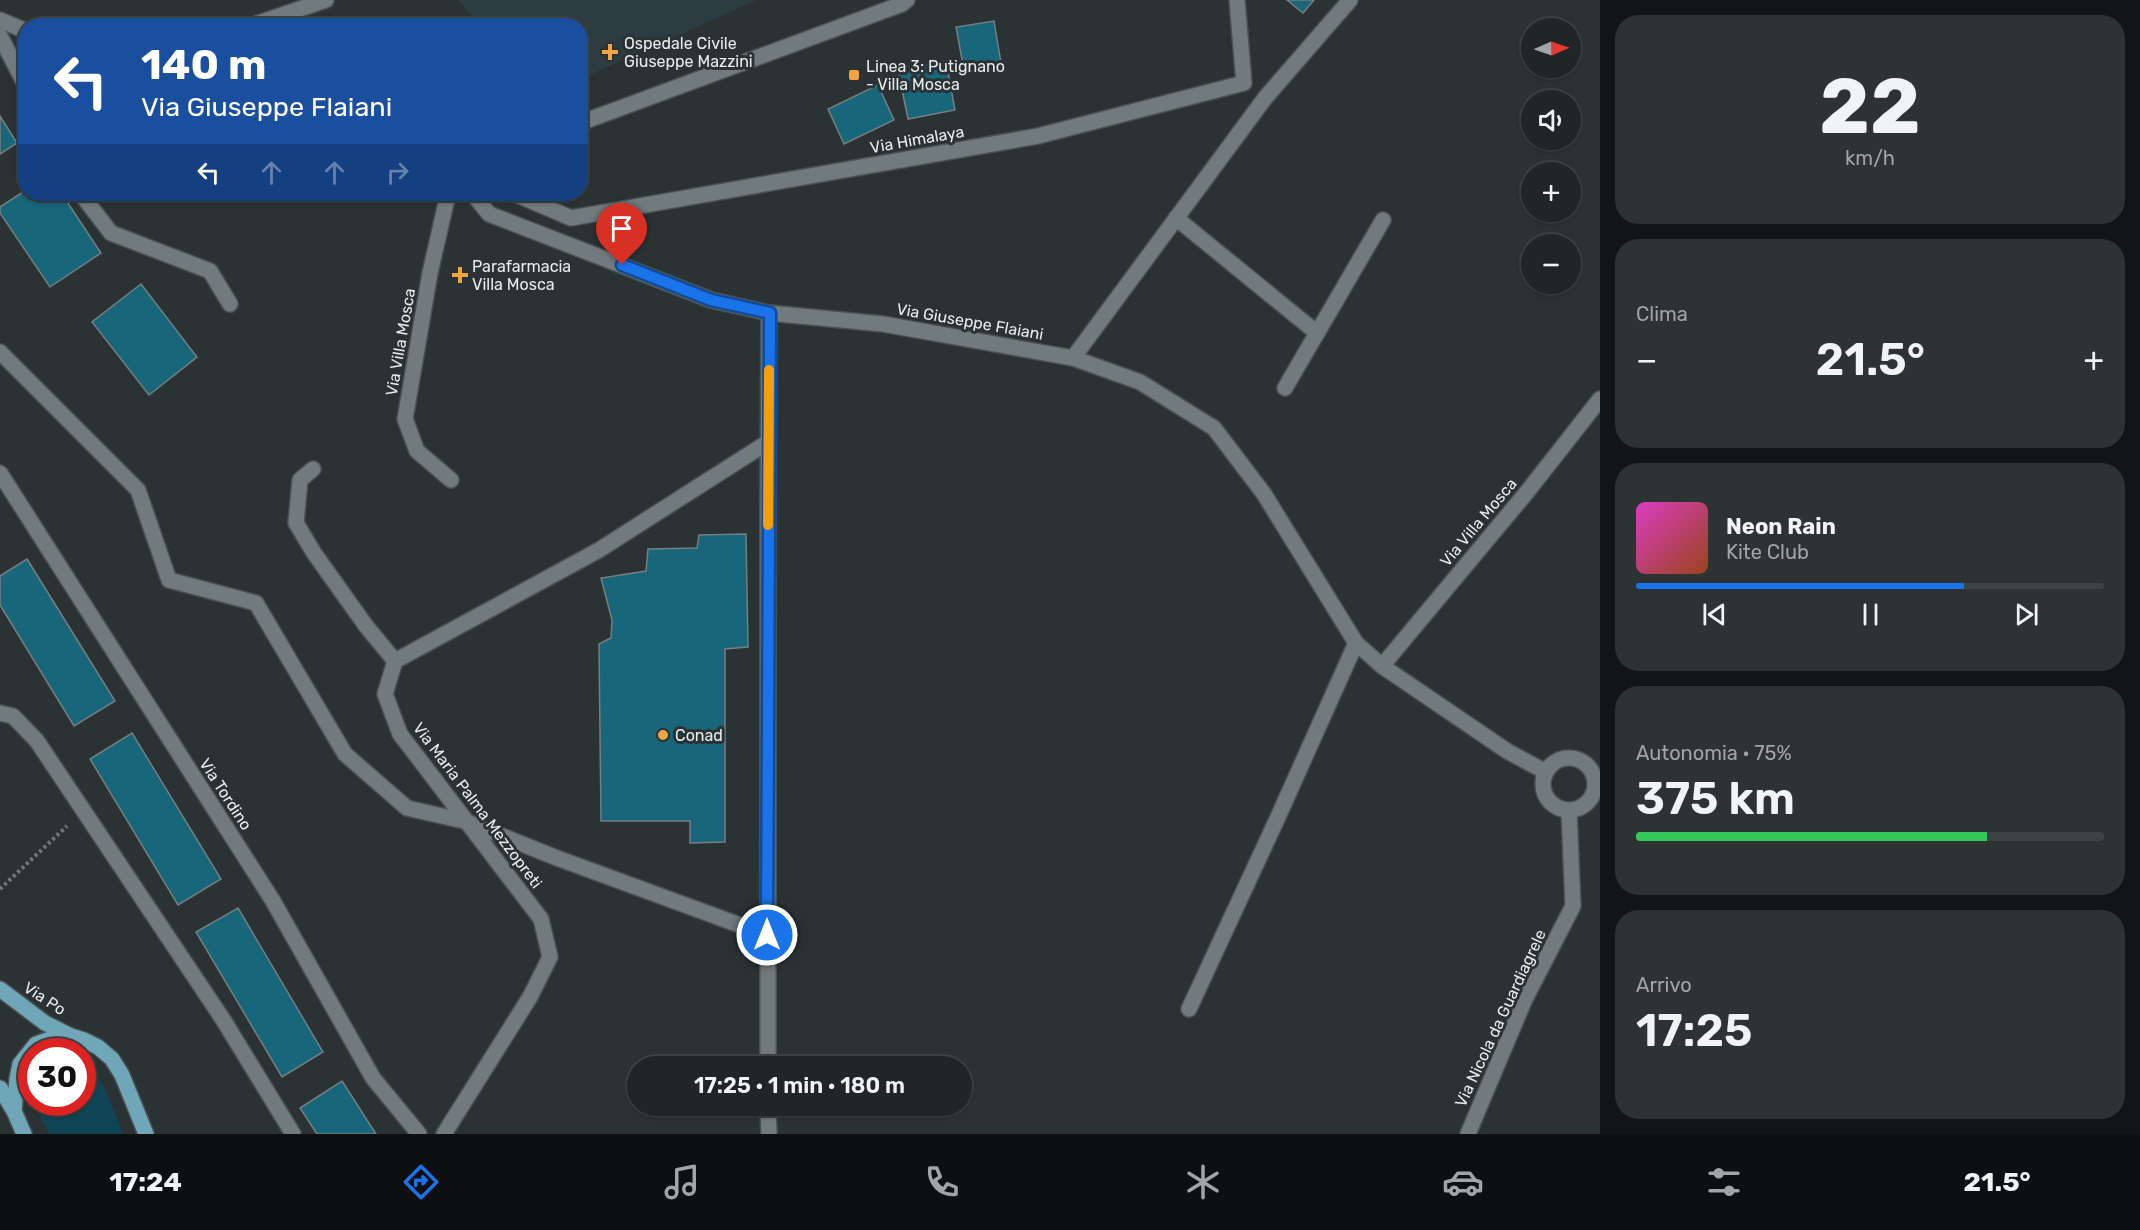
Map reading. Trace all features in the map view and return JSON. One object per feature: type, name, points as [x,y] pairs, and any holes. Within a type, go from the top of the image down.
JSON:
[{"type":"main road","name":"Via Po","points":[[0,989],[45,1023],[91,1043],[112,1059],[122,1075],[146,1134]]},
{"type":"main road","points":[[15,1111],[17,1079],[21,1064],[28,1053],[36,1044],[71,1035]]},
{"type":"main road","points":[[0,1088],[15,1111],[24,1134]]},
{"type":"street","points":[[273,18],[326,0]]},
{"type":"street","points":[[1238,0],[1244,83],[1265,98]]},
{"type":"street","points":[[1073,358],[1265,98],[1350,0]]},
{"type":"street","points":[[588,120],[902,1]]},
{"type":"street","points":[[0,20],[18,28]]},
{"type":"street","points":[[0,36],[18,71]]},
{"type":"street","name":"Via Himalaya","points":[[531,201],[571,218],[1038,136],[1244,83]]},
{"type":"street","points":[[86,201],[111,233],[210,271],[230,304]]},
{"type":"street","name":"Via Villa Mosca","points":[[446,201],[430,273],[405,419],[417,451],[451,480]]},
{"type":"street","name":"Via Giuseppe Flaiani","points":[[479,201],[489,214],[711,300],[770,313],[883,324],[1073,358],[1140,382],[1214,428],[1264,494],[1356,643]]},
{"type":"street","points":[[1176,218],[1317,333]]},
{"type":"street","points":[[1285,388],[1383,220]]},
{"type":"street","points":[[768,1056],[770,313]]},
{"type":"street","points":[[0,352],[138,490],[169,580],[256,603],[345,754],[407,808],[464,820],[557,858],[767,935]]},
{"type":"street","name":"Via Villa Mosca","points":[[1382,666],[1527,492],[1600,399]]},
{"type":"street","points":[[313,469],[300,480],[296,523],[314,553],[366,626],[395,661],[599,550],[768,442]]},
{"type":"street","name":"Via Tordino","points":[[0,473],[273,902],[373,1078],[419,1134]]},
{"type":"street","points":[[1189,1009],[1356,643],[1382,666],[1507,751],[1546,772]]},
{"type":"street","name":"Via Maria Palma Mezzopreti","points":[[395,661],[385,694],[400,734],[541,919],[550,957],[530,997],[444,1134]]},
{"type":"street","points":[[0,713],[13,716],[37,741],[224,1021],[293,1134]]},
{"type":"street","points":[[1566,758],[1582,761],[1597,771],[1592,799],[1578,810],[1569,811],[1552,805],[1546,798],[1543,781],[1546,772],[1557,760],[1566,758]]},
{"type":"street","name":"Via Nicola da Guardiagrele","points":[[1468,1134],[1525,999],[1573,906],[1569,811]]},
{"type":"street","points":[[768,1116],[769,1134]]},
{"type":"path","points":[[0,889],[83,810]]},
{"type":"shaded area","name":"Ospedale Civile Giuseppe Mazzini","points":[[458,0],[757,0],[588,76],[588,18],[474,18]]},
{"type":"shaded area","points":[[96,1075],[112,1105],[123,1134],[49,1134],[40,1116],[96,1116]]},
{"type":"building","points":[[1287,0],[1314,0],[1303,13]]},
{"type":"building","points":[[994,21],[1001,63],[964,70],[956,27]]},
{"type":"building","points":[[946,61],[955,110],[908,119],[898,70]]},
{"type":"building","points":[[878,85],[894,120],[844,144],[828,109]]},
{"type":"building","points":[[0,116],[17,143],[0,154]]},
{"type":"building","points":[[18,195],[18,201],[67,201],[101,253],[50,287],[0,213],[0,207]]},
{"type":"building","points":[[141,284],[197,357],[149,395],[92,322]]},
{"type":"building","name":"Conad","points":[[746,534],[748,647],[725,649],[725,842],[690,843],[690,821],[601,821],[599,644],[611,638],[612,620],[601,578],[646,571],[648,549],[697,548],[699,535]]},
{"type":"building","points":[[27,559],[115,701],[74,726],[0,605],[0,576]]},
{"type":"building","points":[[132,733],[221,879],[178,905],[90,759]]},
{"type":"building","points":[[238,908],[323,1052],[282,1077],[196,932]]},
{"type":"building","points":[[342,1081],[376,1134],[317,1134],[300,1108]]},
{"type":"slow traffic","points":[[768,525],[769,370]]},
{"type":"place","name":"Ospedale Civile Giuseppe Mazzini","points":[[610,52]]},
{"type":"place","name":"Linea 3: Putignano - Villa Mosca","points":[[854,75]]},
{"type":"place","name":"Parafarmacia Villa Mosca","points":[[460,275]]},
{"type":"place","name":"Conad","points":[[663,735]]},
{"type":"route","points":[[622,265],[711,300],[770,313],[767,935]]}]
